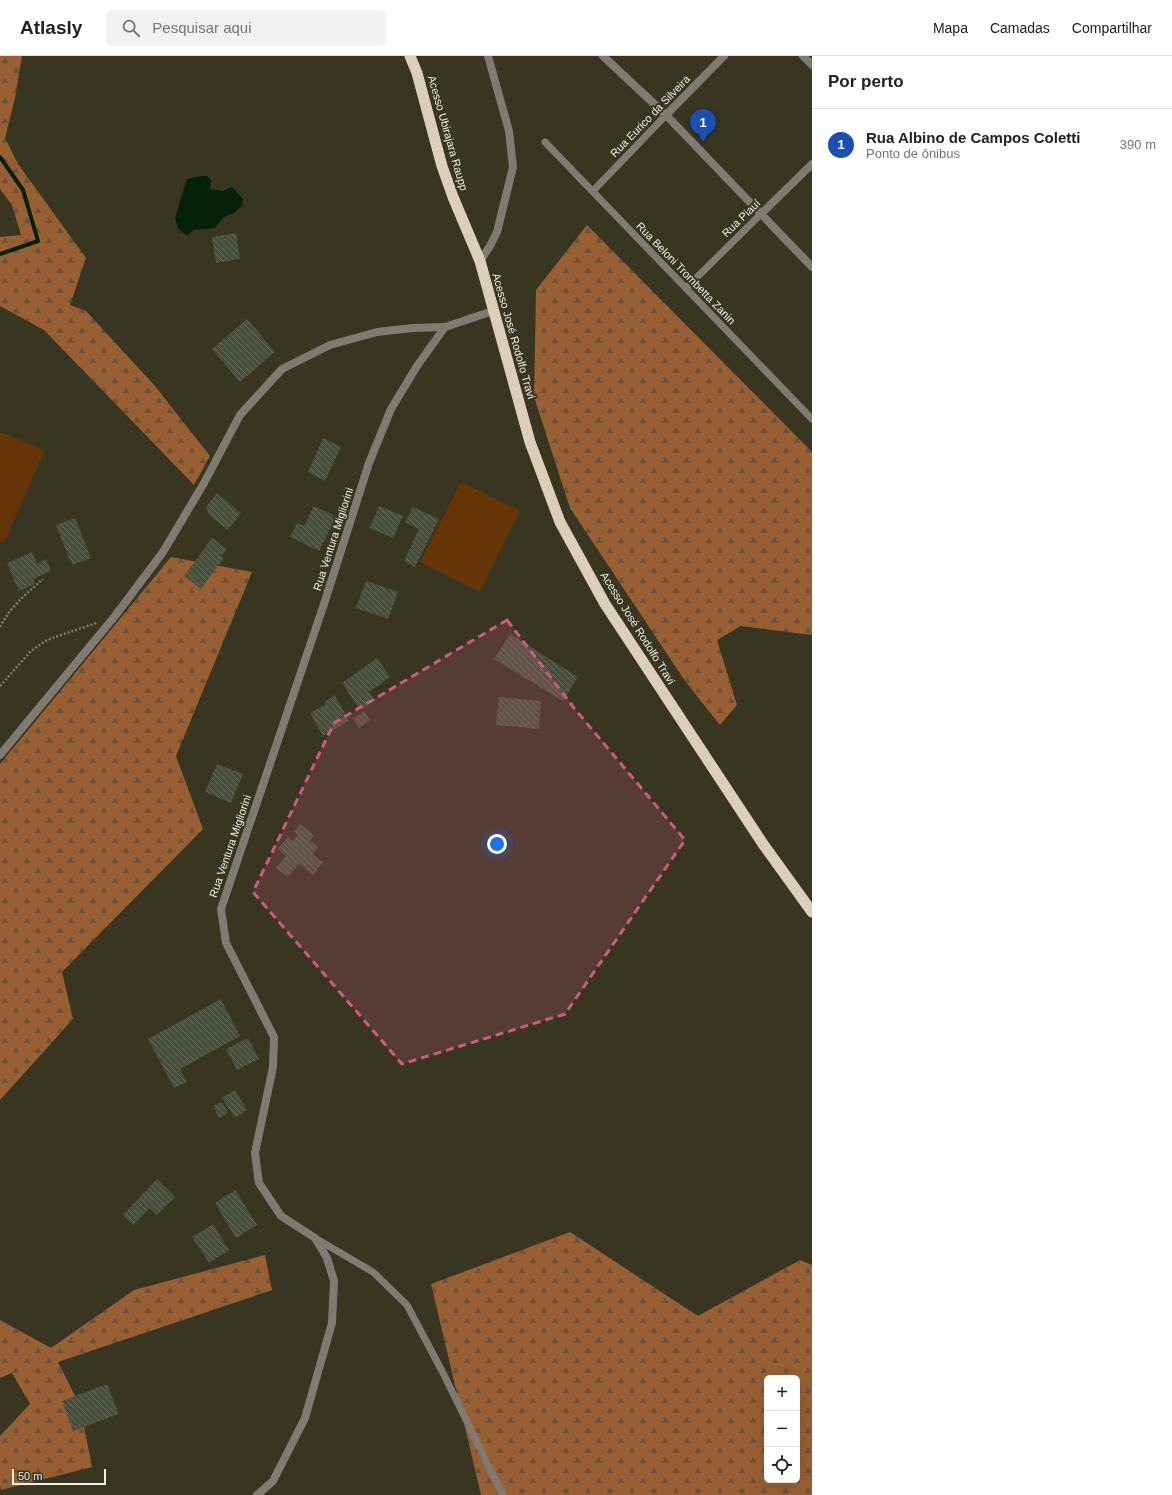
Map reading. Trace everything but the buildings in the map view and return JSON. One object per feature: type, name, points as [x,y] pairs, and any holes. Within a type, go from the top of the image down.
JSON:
[{"type":"highway","name":"Acesso Ubirajara Raupp","points":[[410,56],[417,73],[442,166],[453,197],[480,261]]},
{"type":"highway","name":"Acesso José Rodolfo Travi","points":[[480,261],[530,442],[560,522],[605,604],[763,844],[812,912]]},
{"type":"street","points":[[480,261],[497,232],[513,167],[509,131],[488,56]]},
{"type":"street","points":[[604,56],[666,116],[812,267]]},
{"type":"street","name":"Rua Eurico da Silveira","points":[[666,116],[724,56]]},
{"type":"street","points":[[803,56],[812,65]]},
{"type":"street","name":"Rua Piauí","points":[[761,214],[812,164]]},
{"type":"street","points":[[0,755],[115,616],[163,552],[204,483],[240,415],[282,369],[330,346],[377,332],[413,328],[445,327],[494,311]]},
{"type":"street","name":"Rua Ventura Migliorini","points":[[257,1495],[273,1481],[305,1418],[332,1323],[334,1281],[327,1258],[316,1238],[281,1216],[259,1183],[255,1153],[273,1067],[274,1037],[226,943],[220,909],[324,604],[369,463],[392,409],[417,366],[445,327]]},
{"type":"lane","name":"Rua Eurico da Silveira","points":[[593,191],[666,116]]},
{"type":"lane","name":"Rua Beloni Trombetta Zanin","points":[[545,142],[812,419]]},
{"type":"lane","name":"Rua Piauí","points":[[686,288],[761,214]]},
{"type":"lane","points":[[316,1238],[373,1272],[407,1305],[442,1371],[503,1495]]},
{"type":"path","points":[[0,627],[6,615],[20,599],[43,579]]},
{"type":"path","points":[[0,686],[31,651],[47,640],[115,616]]},
{"type":"highlighted area","points":[[507,620],[574,708],[685,840],[565,1014],[402,1064],[253,892],[334,723]]},
{"type":"shaded area","points":[[207,176],[211,180],[210,189],[223,191],[232,187],[243,199],[242,206],[234,213],[224,217],[215,228],[194,230],[187,236],[178,228],[175,218],[187,179]]},
{"type":"shaded area","points":[[0,432],[45,450],[4,543],[0,541]]},
{"type":"shaded area","points":[[461,482],[520,511],[480,592],[420,562]]},
{"type":"green space","points":[[0,56],[22,56],[15,98],[5,138],[18,164],[86,258],[70,305],[86,311],[155,386],[210,456],[194,485],[44,330],[0,306],[0,237],[21,235],[12,205],[0,189]]},
{"type":"green space","points":[[587,225],[812,452],[812,635],[741,626],[717,640],[737,705],[720,725],[685,681],[570,508],[534,397],[536,290]]},
{"type":"green space","points":[[171,557],[252,572],[176,756],[203,829],[62,972],[73,1019],[0,1100],[0,764]]},
{"type":"green space","points":[[570,1232],[698,1316],[800,1260],[812,1265],[812,1495],[481,1495],[431,1284]]},
{"type":"green space","points":[[265,1255],[272,1290],[58,1362],[80,1406],[92,1467],[1,1490],[0,1436],[30,1404],[12,1373],[0,1378],[0,1320],[51,1348],[134,1290]]},
{"type":"waterway","points":[[0,157],[23,190],[38,241],[0,254]]},
{"type":"place","name":"Rua Albino de Campos Coletti","points":[[703,142]]}]
